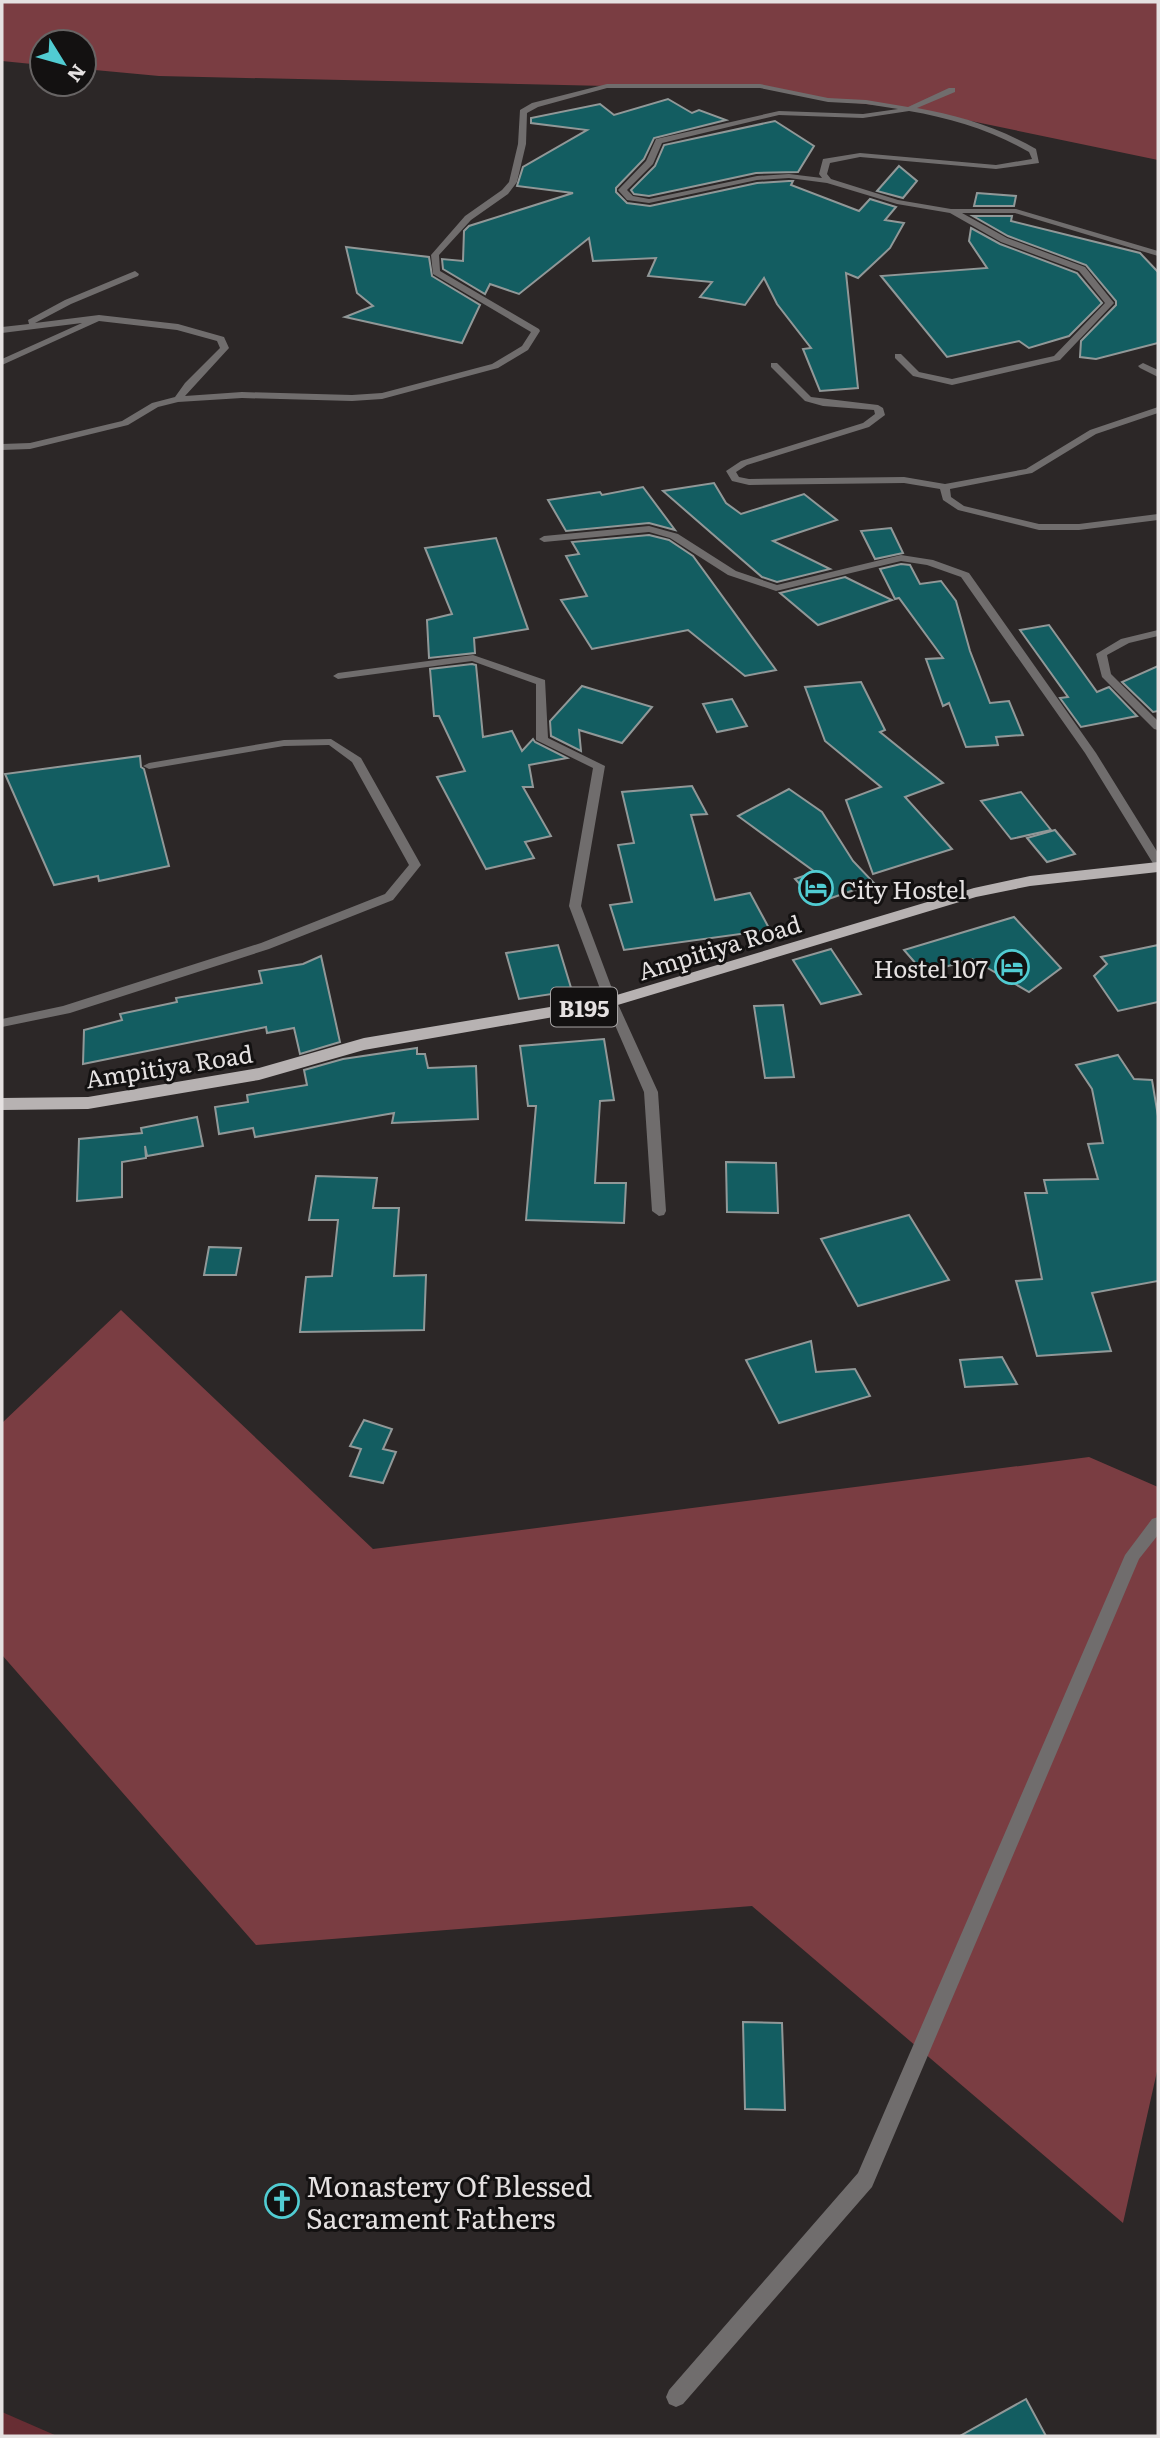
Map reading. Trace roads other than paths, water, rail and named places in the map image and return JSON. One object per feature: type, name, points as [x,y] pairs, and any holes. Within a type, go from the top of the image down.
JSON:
[{"type":"main road","name":"Ampitiya Road","points":[[2,1104],[88,1103],[260,1074],[364,1044],[611,1002],[974,893],[1030,881],[1158,864]]},
{"type":"lane","points":[[2,447],[30,446],[125,423],[155,405],[178,399],[242,395],[352,398],[382,396],[495,366],[509,359],[533,342],[536,331],[517,317],[469,294],[436,272],[435,255],[468,218],[505,192],[513,182],[522,144],[523,112],[535,105],[607,86],[760,86],[828,100],[913,109],[973,124],[1014,139],[1033,151],[1035,161],[996,167],[860,155],[826,161],[823,174],[828,181]]},
{"type":"lane","points":[[952,90],[913,109],[863,116],[779,113],[659,141],[649,162],[622,190],[629,198],[649,201],[757,178],[789,176],[828,181],[897,202],[951,211],[1016,211],[1158,254]]},
{"type":"lane","points":[[898,356],[916,374],[953,382],[1057,358],[1110,303],[1082,269],[1004,240],[951,211]]},
{"type":"lane","points":[[26,325],[68,302],[135,274]]},
{"type":"lane","points":[[2,330],[99,318],[178,327],[220,339],[225,348],[220,356],[183,390],[178,399]]},
{"type":"lane","points":[[2,362],[99,318]]},
{"type":"lane","points":[[774,365],[808,399],[878,408],[880,415],[866,425],[744,463],[732,471],[735,479],[749,482],[904,480],[945,487],[1029,471],[1093,432],[1158,410]]},
{"type":"lane","points":[[1143,366],[1158,373]]},
{"type":"lane","points":[[945,487],[946,498],[961,509],[1039,527],[1079,527],[1158,517]]},
{"type":"lane","points":[[544,539],[649,529],[674,536],[732,573],[776,587],[901,558],[929,562],[965,575],[1090,753],[1158,864]]},
{"type":"lane","points":[[1158,633],[1125,641],[1101,654],[1106,675],[1158,727]]},
{"type":"lane","points":[[338,676],[473,658],[541,682],[542,740],[599,766],[575,906],[611,1002],[651,1092],[659,1212]]},
{"type":"lane","points":[[2,1023],[65,1010],[265,946],[390,897],[415,865],[357,760],[331,742],[284,743],[149,766]]},
{"type":"lane","points":[[676,2397],[864,2180],[1133,1555],[1158,1524]]},
{"type":"place","name":"City Hostel","points":[[816,888]]},
{"type":"place","name":"Hostel 107","points":[[1012,967]]},
{"type":"place","name":"Monastery Of Blessed Sacrament Fathers","points":[[282,2201]]}]
